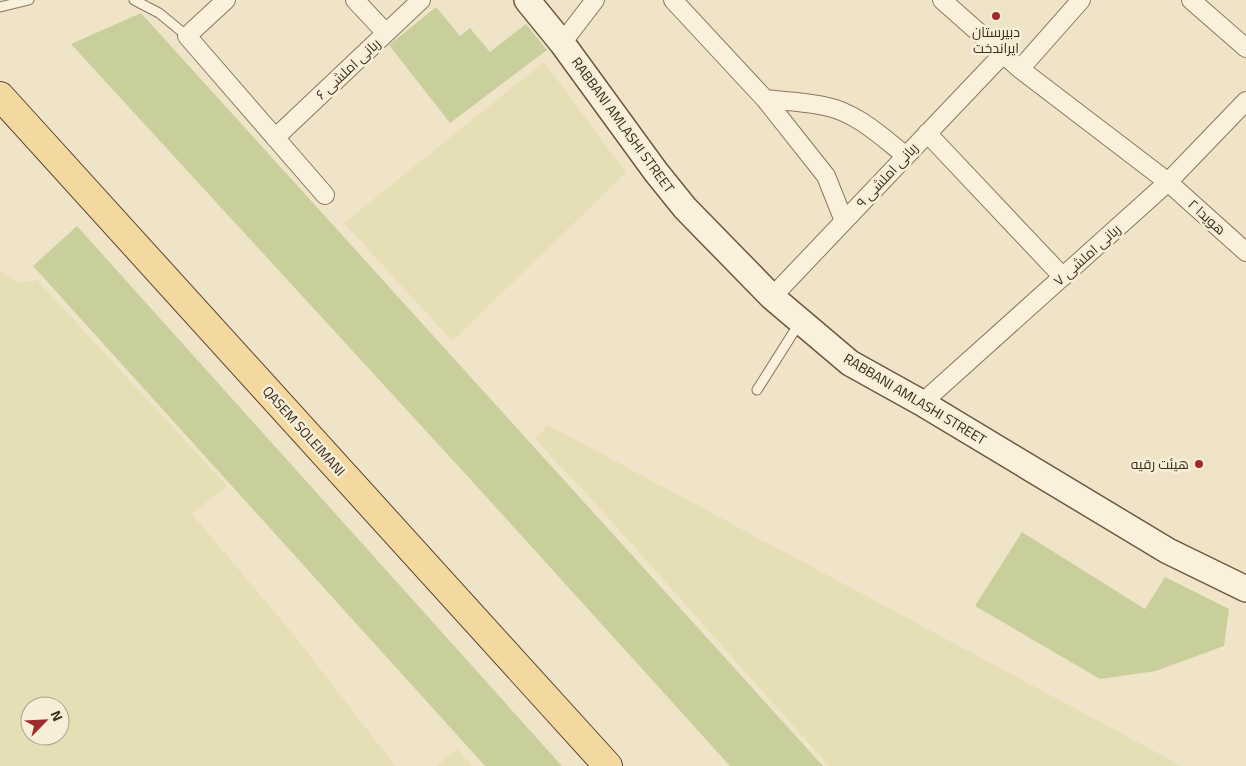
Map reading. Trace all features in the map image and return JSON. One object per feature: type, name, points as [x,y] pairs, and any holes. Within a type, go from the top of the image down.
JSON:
[{"type":"main road","name":"QASEM SOLEIMANI","points":[[0,96],[608,766]]},
{"type":"street","points":[[226,0],[187,36],[325,195]]},
{"type":"street","points":[[355,0],[386,33]]},
{"type":"street","name":"ربانی املشی ۶","points":[[275,138],[421,0]]},
{"type":"street","name":"RABBANI AMLASHI STREET","points":[[527,0],[562,43],[656,172],[685,208],[772,297],[850,362],[922,403],[1168,551],[1246,589]]},
{"type":"street","points":[[562,43],[595,0]]},
{"type":"street","points":[[673,0],[765,99],[826,176],[844,221]]},
{"type":"street","name":"هویدا ۲","points":[[942,0],[1020,69],[1168,182],[1246,252]]},
{"type":"street","points":[[1020,69],[1081,0]]},
{"type":"street","points":[[1192,0],[1246,48]]},
{"type":"street","name":"ربانی املشی ۹","points":[[772,297],[1003,54]]},
{"type":"street","points":[[765,99],[825,106],[856,118],[871,127],[906,156]]},
{"type":"street","name":"ربانی املشی ۷","points":[[922,403],[1168,182],[1246,101]]},
{"type":"street","points":[[927,133],[1063,276]]},
{"type":"lane","points":[[0,7],[29,0]]},
{"type":"lane","points":[[134,0],[159,13],[187,36]]},
{"type":"lane","points":[[757,390],[801,321]]},
{"type":"shaded area","points":[[544,62],[626,173],[452,341],[344,223]]},
{"type":"shaded area","points":[[0,271],[18,283],[37,280],[227,486],[192,514],[297,639],[395,766],[0,766]]},
{"type":"shaded area","points":[[548,425],[1182,766],[829,766],[605,514],[535,439]]},
{"type":"shaded area","points":[[457,749],[472,766],[436,766]]},
{"type":"green space","points":[[436,7],[460,36],[470,28],[490,52],[526,24],[547,50],[450,123],[389,45]]},
{"type":"green space","points":[[141,13],[823,766],[730,766],[471,480],[71,44]]},
{"type":"green space","points":[[77,226],[562,766],[485,766],[33,266]]},
{"type":"green space","points":[[1022,532],[1145,609],[1165,577],[1229,609],[1224,646],[1156,671],[1100,679],[975,606]]},
{"type":"place","name":"دبیرستان ایراندخت","points":[[996,16]]},
{"type":"place","name":"هيئت رقیه","points":[[1199,464]]}]
